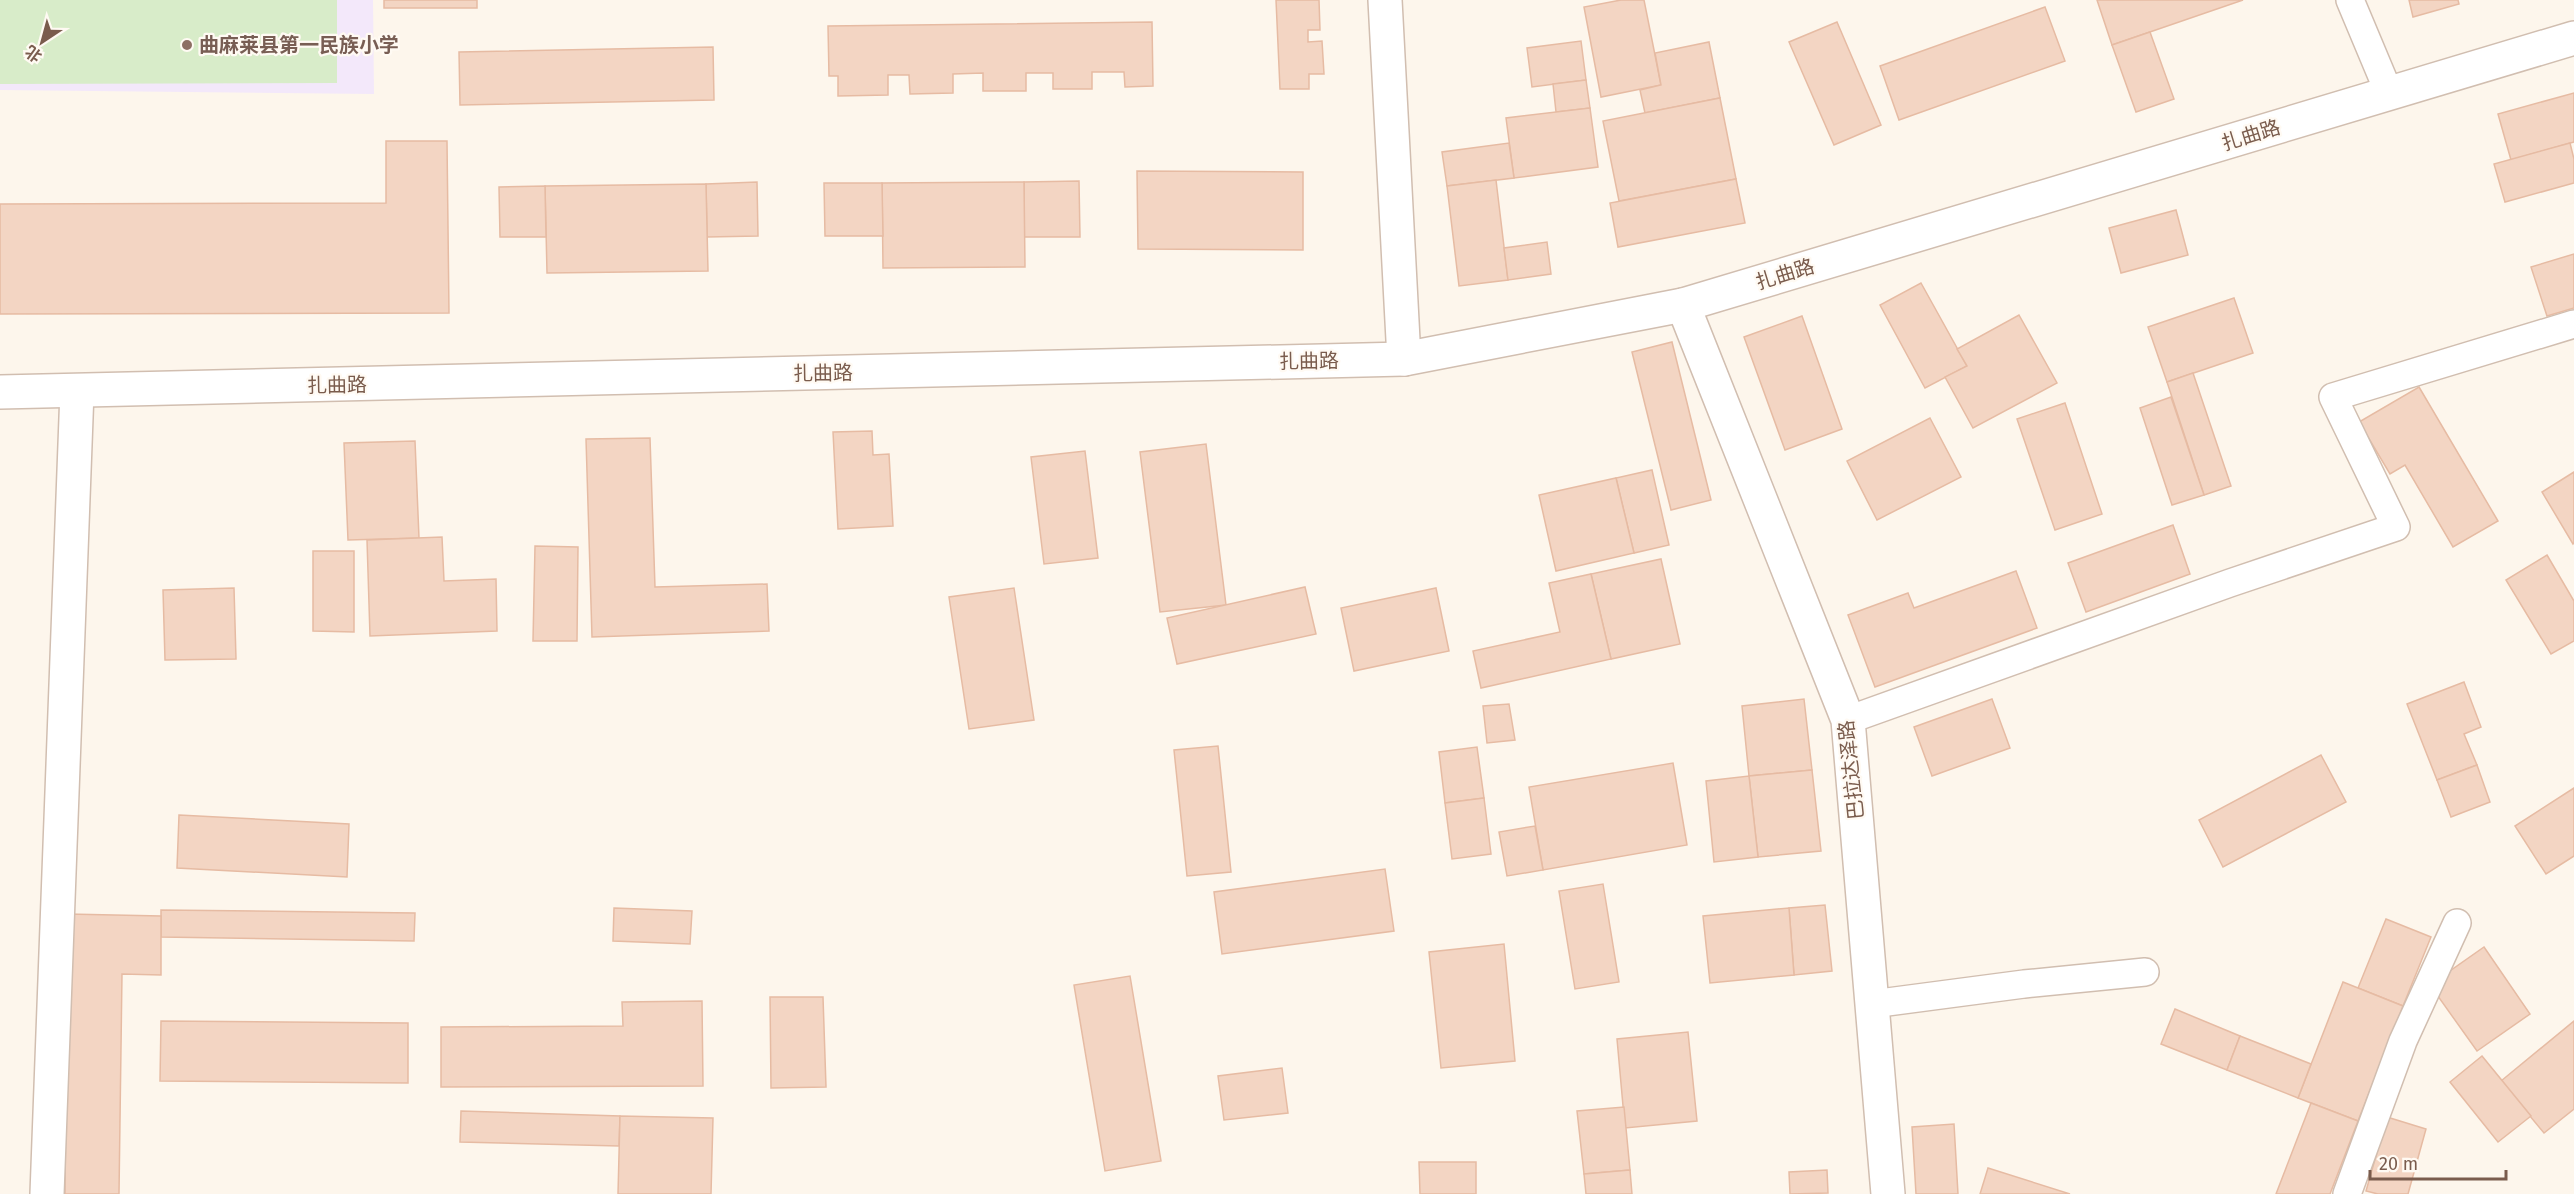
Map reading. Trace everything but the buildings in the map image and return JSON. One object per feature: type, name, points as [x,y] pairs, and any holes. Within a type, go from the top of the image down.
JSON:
[{"type":"street","points":[[1385,0],[1404,359]]},
{"type":"street","name":"扎曲路","points":[[0,392],[1404,359],[1683,305],[2574,38]]},
{"type":"street","name":"巴拉达泽路","points":[[1683,305],[1848,720],[1888,1194]]},
{"type":"street","points":[[47,1194],[77,391]]},
{"type":"lane","points":[[2350,0],[2389,93]]},
{"type":"lane","points":[[1848,720],[2218,587],[2396,527],[2332,397],[2574,324]]},
{"type":"lane","points":[[2347,1194],[2403,1041],[2457,923]]},
{"type":"lane","points":[[1872,1004],[2145,972]]},
{"type":"shaded area","name":"曲麻莱县第一民族小学","points":[[0,0],[373,0],[374,94],[0,90]]},
{"type":"green space","name":"曲麻莱县第一民族小学","points":[[0,0],[337,0],[337,83],[0,84]]},
{"type":"place","name":"曲麻莱县第一民族小学","points":[[187,45]]}]
